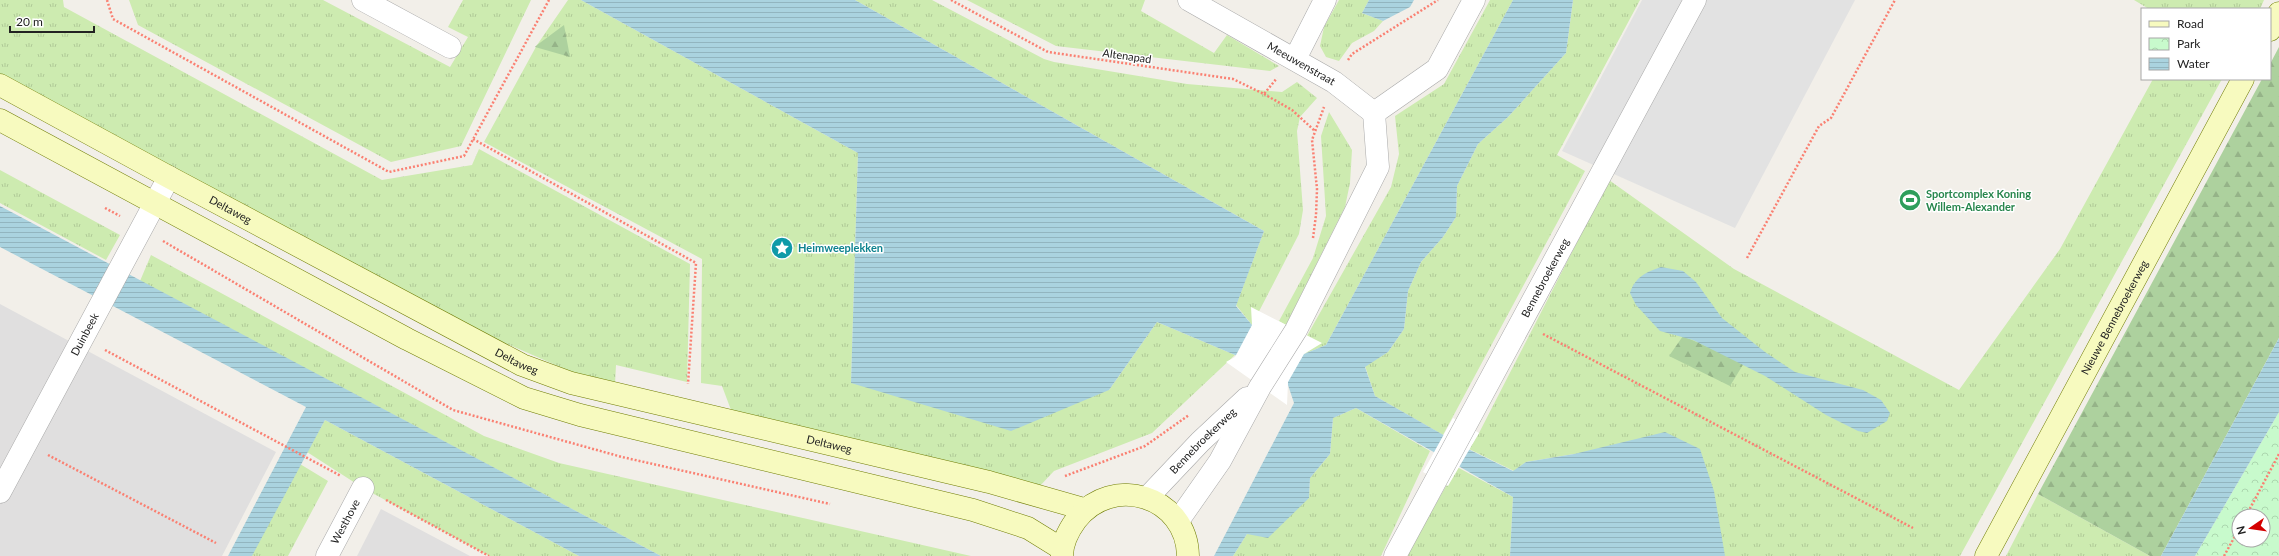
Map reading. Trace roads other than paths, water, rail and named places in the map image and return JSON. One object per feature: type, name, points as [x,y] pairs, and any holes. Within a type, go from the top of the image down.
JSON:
[{"type":"street","points":[[363,0],[450,47]]},
{"type":"street","name":"Meeuwenstraat","points":[[1189,0],[1295,58],[1334,82],[1374,113]]},
{"type":"street","points":[[1295,58],[1325,0]]},
{"type":"street","points":[[1374,113],[1437,69],[1474,0]]},
{"type":"street","name":"Bennebroekerweg","points":[[1395,556],[1435,479],[1695,0]]},
{"type":"street","points":[[2271,28],[2279,13]]},
{"type":"street","name":"Nieuwe Bennebroekerweg","points":[[1986,556],[2242,80]]},
{"type":"street","name":"Deltaweg","points":[[0,85],[168,177],[522,365],[571,384],[989,482],[1043,499],[1084,509]]},
{"type":"street","name":"Bennebroekerweg","points":[[1178,521],[1220,461],[1260,386],[1296,330],[1378,167],[1374,113]]},
{"type":"street","points":[[0,120],[407,339],[524,398],[580,415],[973,510],[1028,528],[1062,552],[1068,530],[1084,509],[1101,499],[1118,494],[1147,498],[1162,505],[1178,521],[1188,543],[1188,556]]},
{"type":"street","name":"Duinbeek","points":[[0,492],[168,177]]},
{"type":"street","name":"Bennebroekerweg","points":[[1147,498],[1200,442],[1260,386]]},
{"type":"street","name":"Westhove","points":[[327,556],[364,488]]},
{"type":"water","points":[[581,0],[855,0],[1264,231],[1236,306],[1252,325],[1304,354],[1326,345],[1513,0],[1573,0],[1566,53],[1508,117],[1478,144],[1457,186],[1456,217],[1443,237],[1421,262],[1408,291],[1404,329],[1388,352],[1365,367],[1375,396],[1468,449],[1513,471],[1526,462],[1574,454],[1665,432],[1700,449],[1714,491],[1725,556],[1510,556],[1513,497],[1356,408],[1333,418],[1330,454],[1310,478],[1309,498],[1268,538],[1247,534],[1233,556],[1214,556],[1294,403],[1287,382],[1235,355],[1157,322],[1109,390],[1011,431],[851,383],[858,153]]},
{"type":"water","points":[[1369,0],[1414,0],[1410,7],[1383,21],[1362,13]]},
{"type":"water","points":[[0,206],[661,556],[579,556],[325,420],[252,556],[228,556],[306,407],[0,247]]},
{"type":"water","points":[[1661,267],[1683,271],[1696,282],[1722,318],[1765,352],[1795,372],[1863,390],[1881,400],[1890,413],[1887,421],[1867,433],[1858,431],[1826,415],[1765,376],[1693,340],[1660,331],[1636,305],[1630,293],[1632,287],[1638,279]]},
{"type":"water","points":[[2279,338],[2279,412],[2195,556],[2161,556]]},
{"type":"place","name":"Sportcomplex Koning Willem-Alexander","points":[[1910,200]]},
{"type":"place","name":"Heimweeplekken","points":[[782,248]]}]
